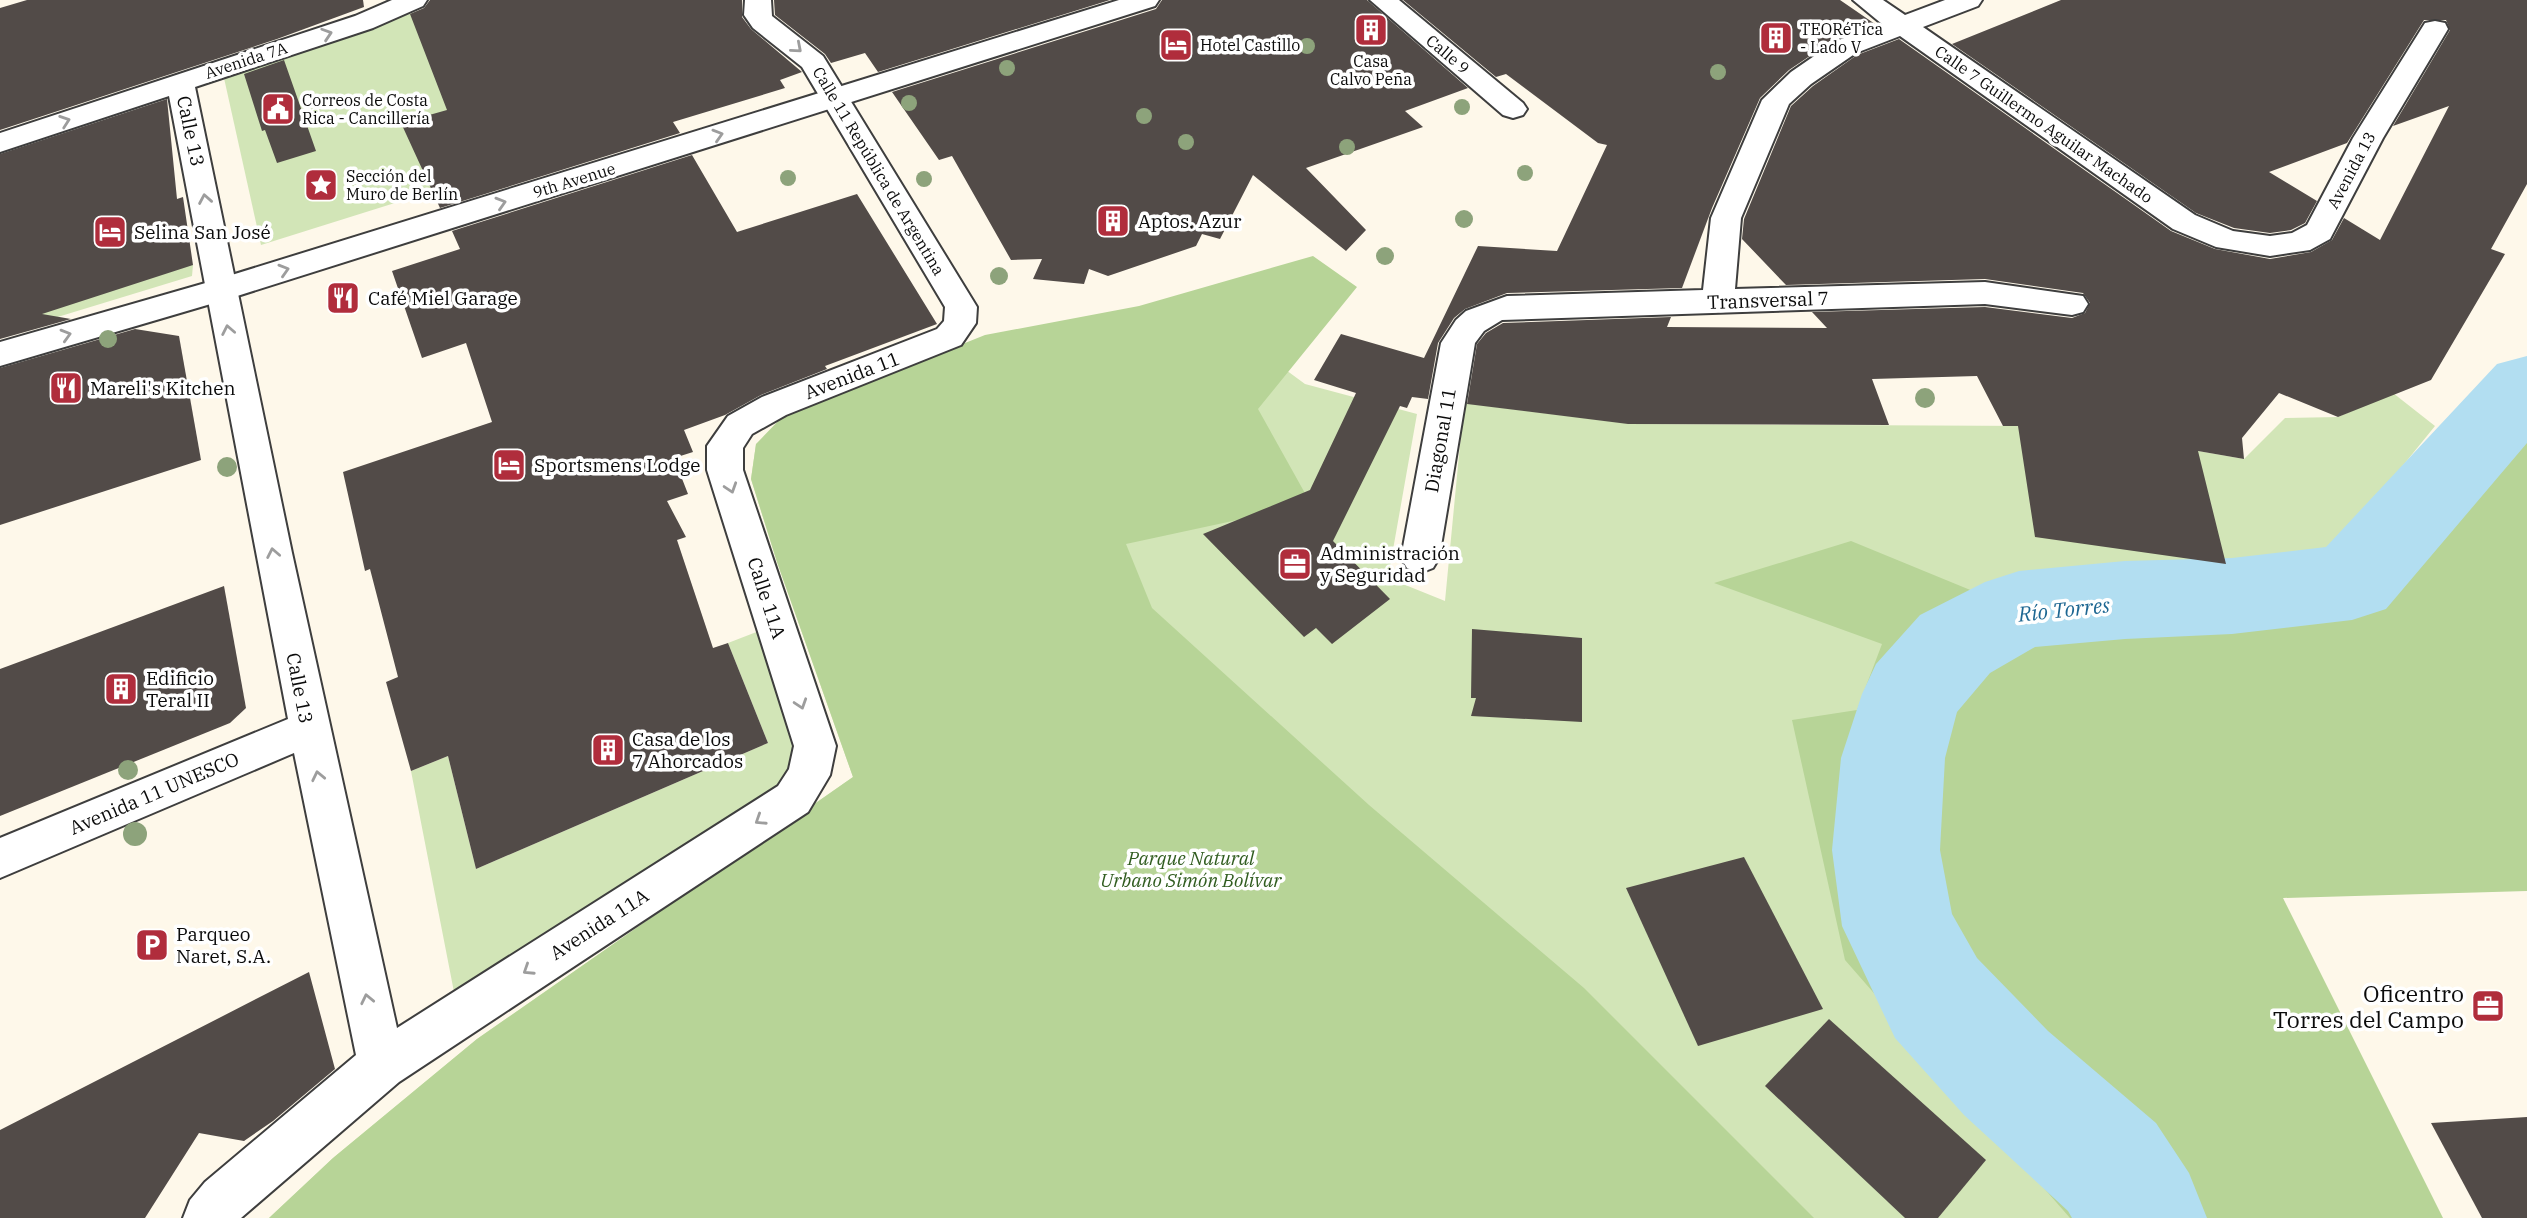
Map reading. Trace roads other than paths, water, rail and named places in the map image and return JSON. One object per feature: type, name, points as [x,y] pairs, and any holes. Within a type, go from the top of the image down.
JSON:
[{"type":"street","name":"Calle 11 República de Argentina","points":[[758,0],[756,9],[760,20],[796,45],[813,62],[961,306],[960,323]]},
{"type":"street","name":"9th Avenue","points":[[0,354],[220,290],[1146,0]]},
{"type":"street","name":"Calle 9","points":[[1383,0],[1513,109]]},
{"type":"street","name":"Calle 7 Guillermo Aguilar Machado","points":[[1866,0],[2184,222],[2227,240]]},
{"type":"street","points":[[1718,302],[1726,218],[1776,100],[1801,78],[1846,47],[1969,0]]},
{"type":"street","name":"Avenida 7A","points":[[0,144],[364,22],[412,1]]},
{"type":"street","name":"Avenida 13","points":[[2227,240],[2270,246],[2299,243],[2319,232],[2368,138],[2435,29]]},
{"type":"street","name":"Calle 13","points":[[180,82],[199,163],[220,290],[308,729],[382,1065]]},
{"type":"street","name":"Transversal 7","points":[[1468,324],[1485,312],[1507,307],[1985,293],[2072,304]]},
{"type":"street","name":"Avenida 11","points":[[740,425],[774,406],[949,337],[960,323]]},
{"type":"street","name":"Diagonal 11","points":[[1420,558],[1458,342],[1468,324]]},
{"type":"street","name":"Calle 11A","points":[[740,425],[725,446],[725,470],[815,746],[809,775]]},
{"type":"street","name":"Avenida 11 UNESCO","points":[[0,858],[308,729]]},
{"type":"street","name":"Avenida 11A","points":[[382,1065],[793,799],[809,775]]},
{"type":"street","points":[[208,1218],[223,1200],[299,1133],[382,1065]]},
{"type":"waterway","name":"Río Torres","points":[[2144,1218],[2112,1167],[2006,1073],[1936,998],[1898,926],[1886,850],[1893,758],[1912,694],[1955,644],[2019,610],[2125,600],[2232,596],[2352,582],[2527,386]]},
{"type":"place","name":"Casa Calvo Peña","points":[[1371,30]]},
{"type":"place","name":"TEORéTica - Lado V","points":[[1776,38]]},
{"type":"place","name":"Hotel Castillo","points":[[1176,45]]},
{"type":"place","name":"Correos de Costa Rica - Cancillería","points":[[278,109]]},
{"type":"place","name":"Sección del Muro de Berlín","points":[[321,185]]},
{"type":"place","name":"Aptos. Azur","points":[[1113,221]]},
{"type":"place","name":"Selina San José","points":[[110,232]]},
{"type":"place","name":"Café Miel Garage","points":[[343,298]]},
{"type":"place","name":"Mareli's Kitchen","points":[[66,388]]},
{"type":"place","name":"Sportsmens Lodge","points":[[509,465]]},
{"type":"place","name":"Administración y Seguridad","points":[[1295,564]]},
{"type":"place","name":"Edificio Teral II","points":[[121,689]]},
{"type":"place","name":"Casa de los 7 Ahorcados","points":[[608,750]]},
{"type":"place","name":"Parqueo Naret, S.A.","points":[[152,945]]},
{"type":"place","name":"Oficentro Torres del Campo","points":[[2488,1006]]},
{"type":"park label","name":"Parque Natural Urbano Simón Bolívar","points":[[1191,869]]}]
